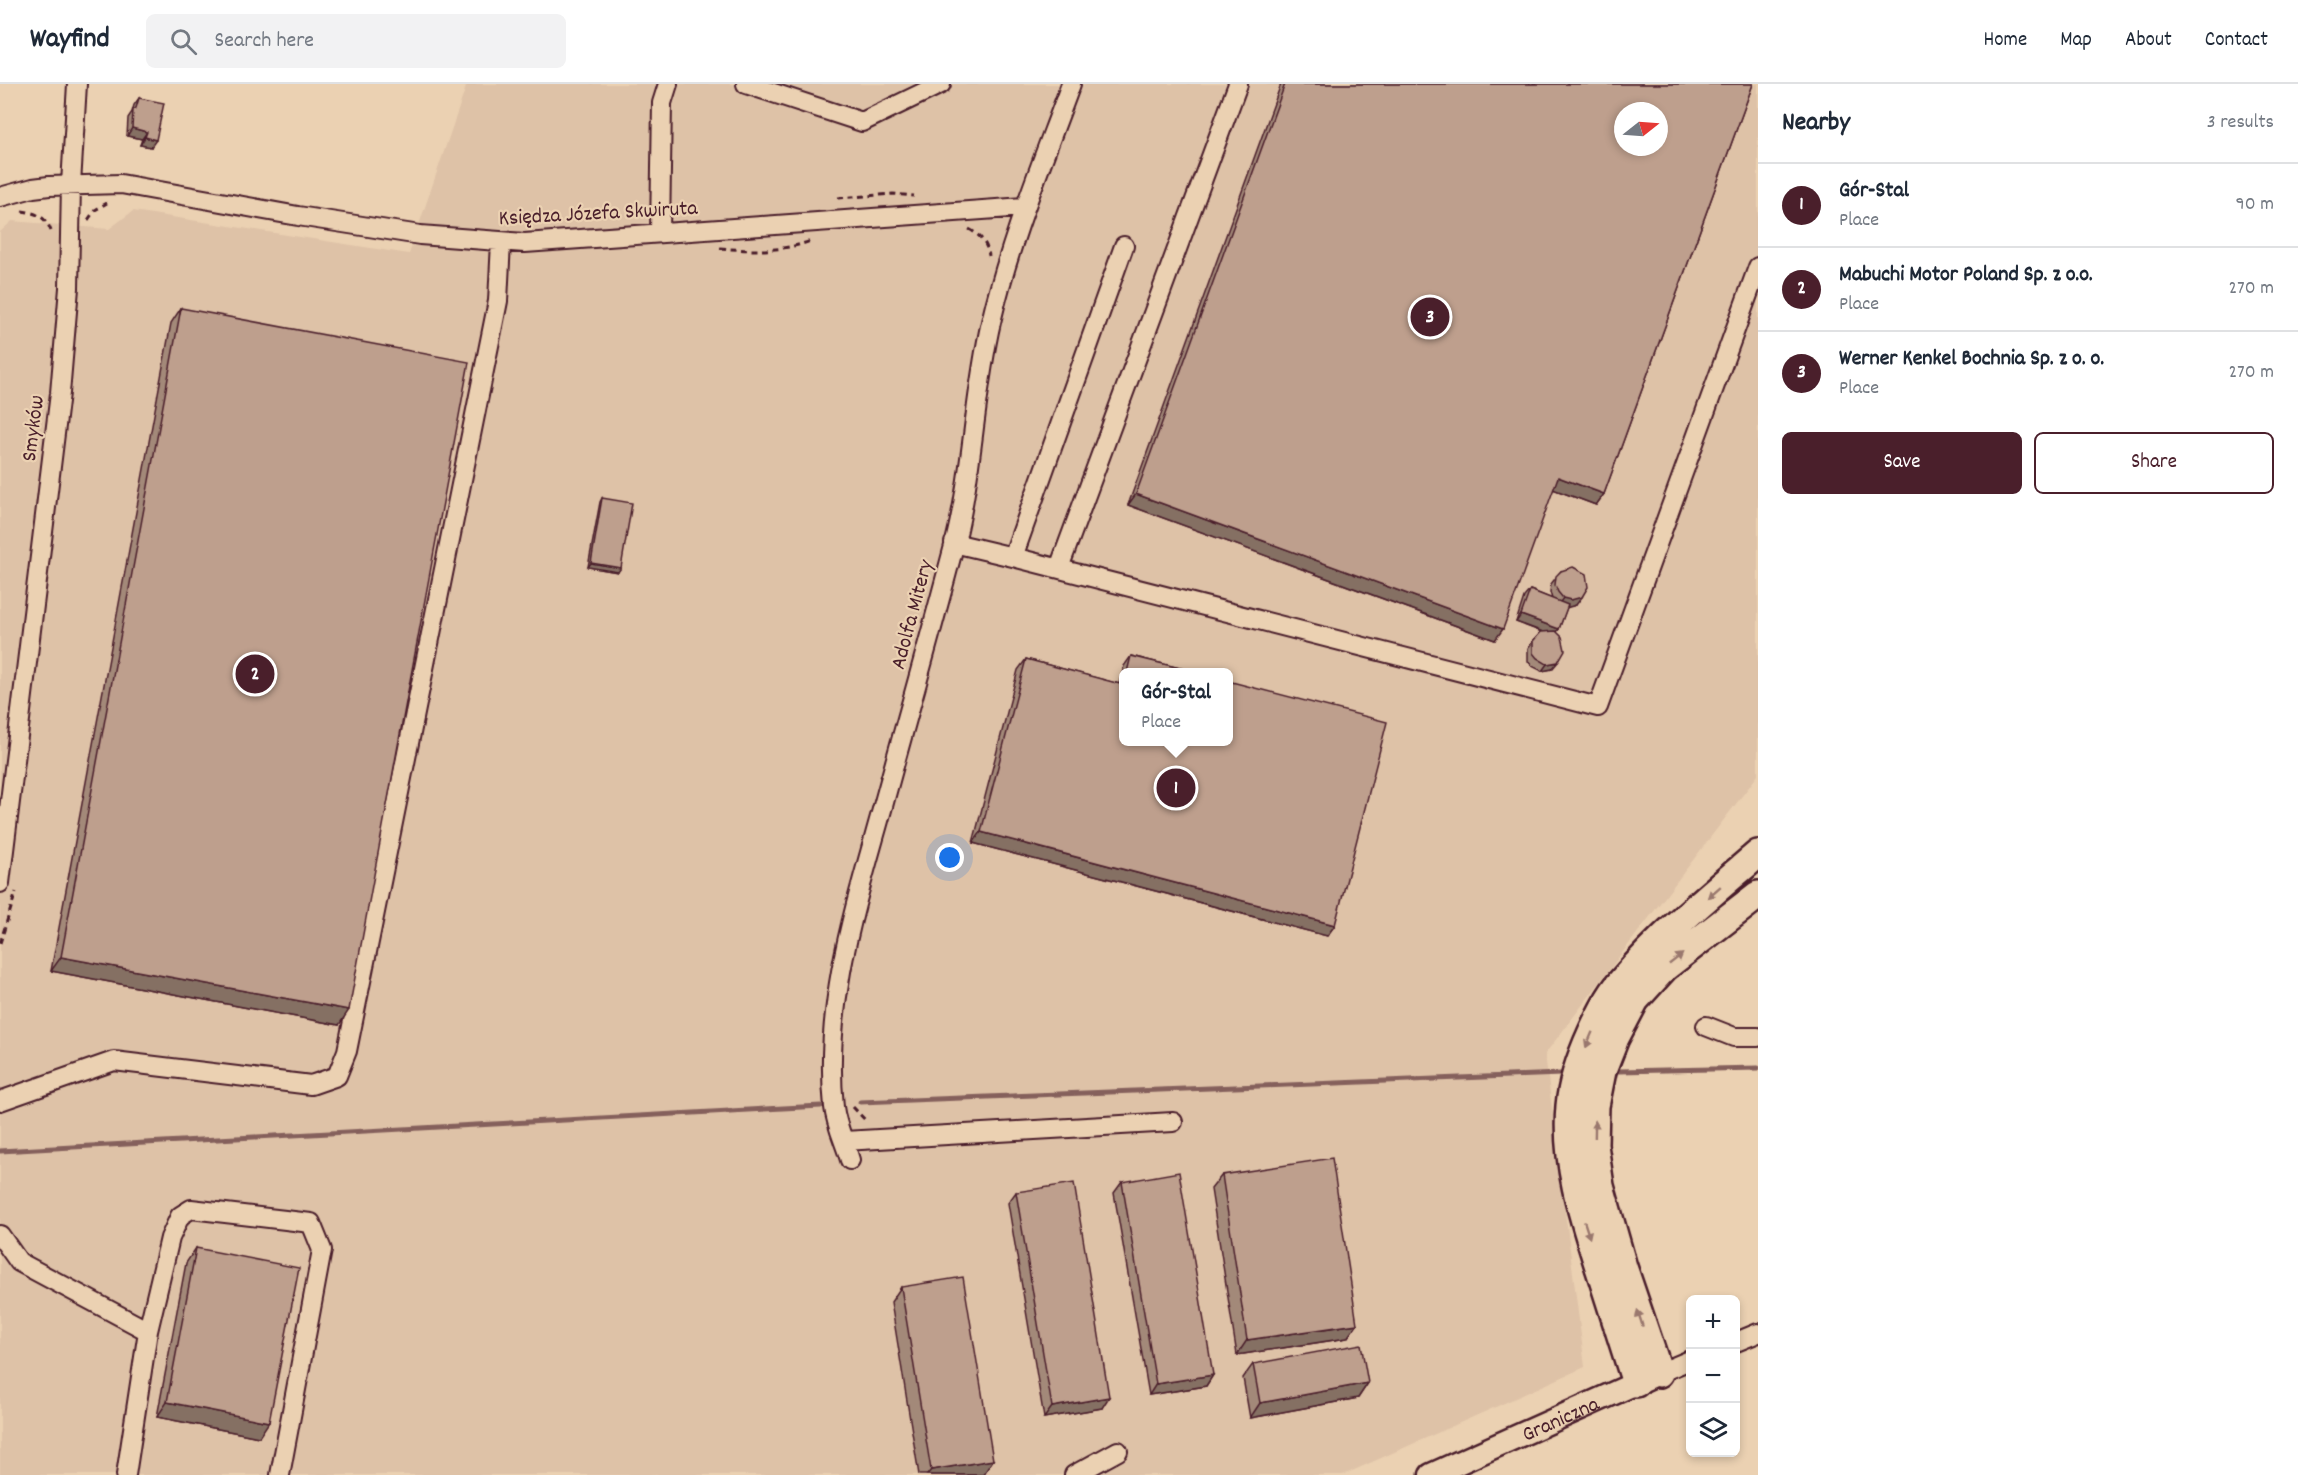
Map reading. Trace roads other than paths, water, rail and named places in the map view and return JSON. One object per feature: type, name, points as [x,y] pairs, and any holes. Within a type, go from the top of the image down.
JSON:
[{"type":"highway","points":[[1648,1378],[1584,1220],[1574,1183],[1570,1147],[1570,1104],[1587,1042],[1600,1015],[1620,983],[1704,900],[1758,854]]},
{"type":"highway","points":[[1648,1378],[1623,1268],[1600,1186],[1594,1145],[1595,1106],[1605,1063],[1635,1000],[1665,967],[1758,896]]},
{"type":"main road","name":"Graniczna","points":[[1431,1475],[1648,1378]]},
{"type":"street","name":"Smyków","points":[[0,884],[60,393],[69,288],[71,184],[77,84]]},
{"type":"street","points":[[660,232],[663,103],[668,84]]},
{"type":"street","points":[[746,84],[862,122],[941,84]]},
{"type":"street","name":"Adolfa Mitery","points":[[850,1160],[834,1110],[832,1063],[837,989],[864,873],[954,543],[968,478],[991,325],[1002,277],[1024,207],[1071,84]]},
{"type":"street","points":[[1059,568],[1238,84]]},
{"type":"street","name":"Księdza Józefa Skwiruta","points":[[0,197],[33,188],[71,184],[120,184],[420,235],[501,242],[549,242],[660,232],[1024,207]]},
{"type":"street","points":[[0,1101],[114,1061],[311,1085],[337,1076],[347,1051],[498,301],[501,242]]},
{"type":"street","points":[[1013,556],[1124,246]]},
{"type":"street","points":[[954,543],[1013,556],[1598,707],[1758,267]]},
{"type":"street","points":[[1706,1026],[1734,1037],[1758,1036]]},
{"type":"street","points":[[844,1141],[1173,1122]]},
{"type":"street","points":[[126,1475],[148,1331],[170,1238],[180,1216],[191,1209],[311,1223],[322,1250],[280,1475]]},
{"type":"street","points":[[0,1235],[19,1262],[148,1331]]},
{"type":"street","points":[[1740,1340],[1758,1333]]},
{"type":"street","name":"Graniczna","points":[[1648,1378],[1686,1362]]},
{"type":"street","points":[[1074,1475],[1118,1451]]},
{"type":"waterway","points":[[1619,1071],[1758,1068]]},
{"type":"waterway","points":[[860,1102],[1561,1074]]},
{"type":"waterway","points":[[0,1151],[821,1106]]},
{"type":"place","name":"Werner Kenkel Bochnia Sp. z o. o.","points":[[1430,317]]},
{"type":"place","name":"Mabuchi Motor Poland Sp. z o.o.","points":[[255,674]]},
{"type":"place","name":"Gór-Stal","points":[[1176,788]]}]
